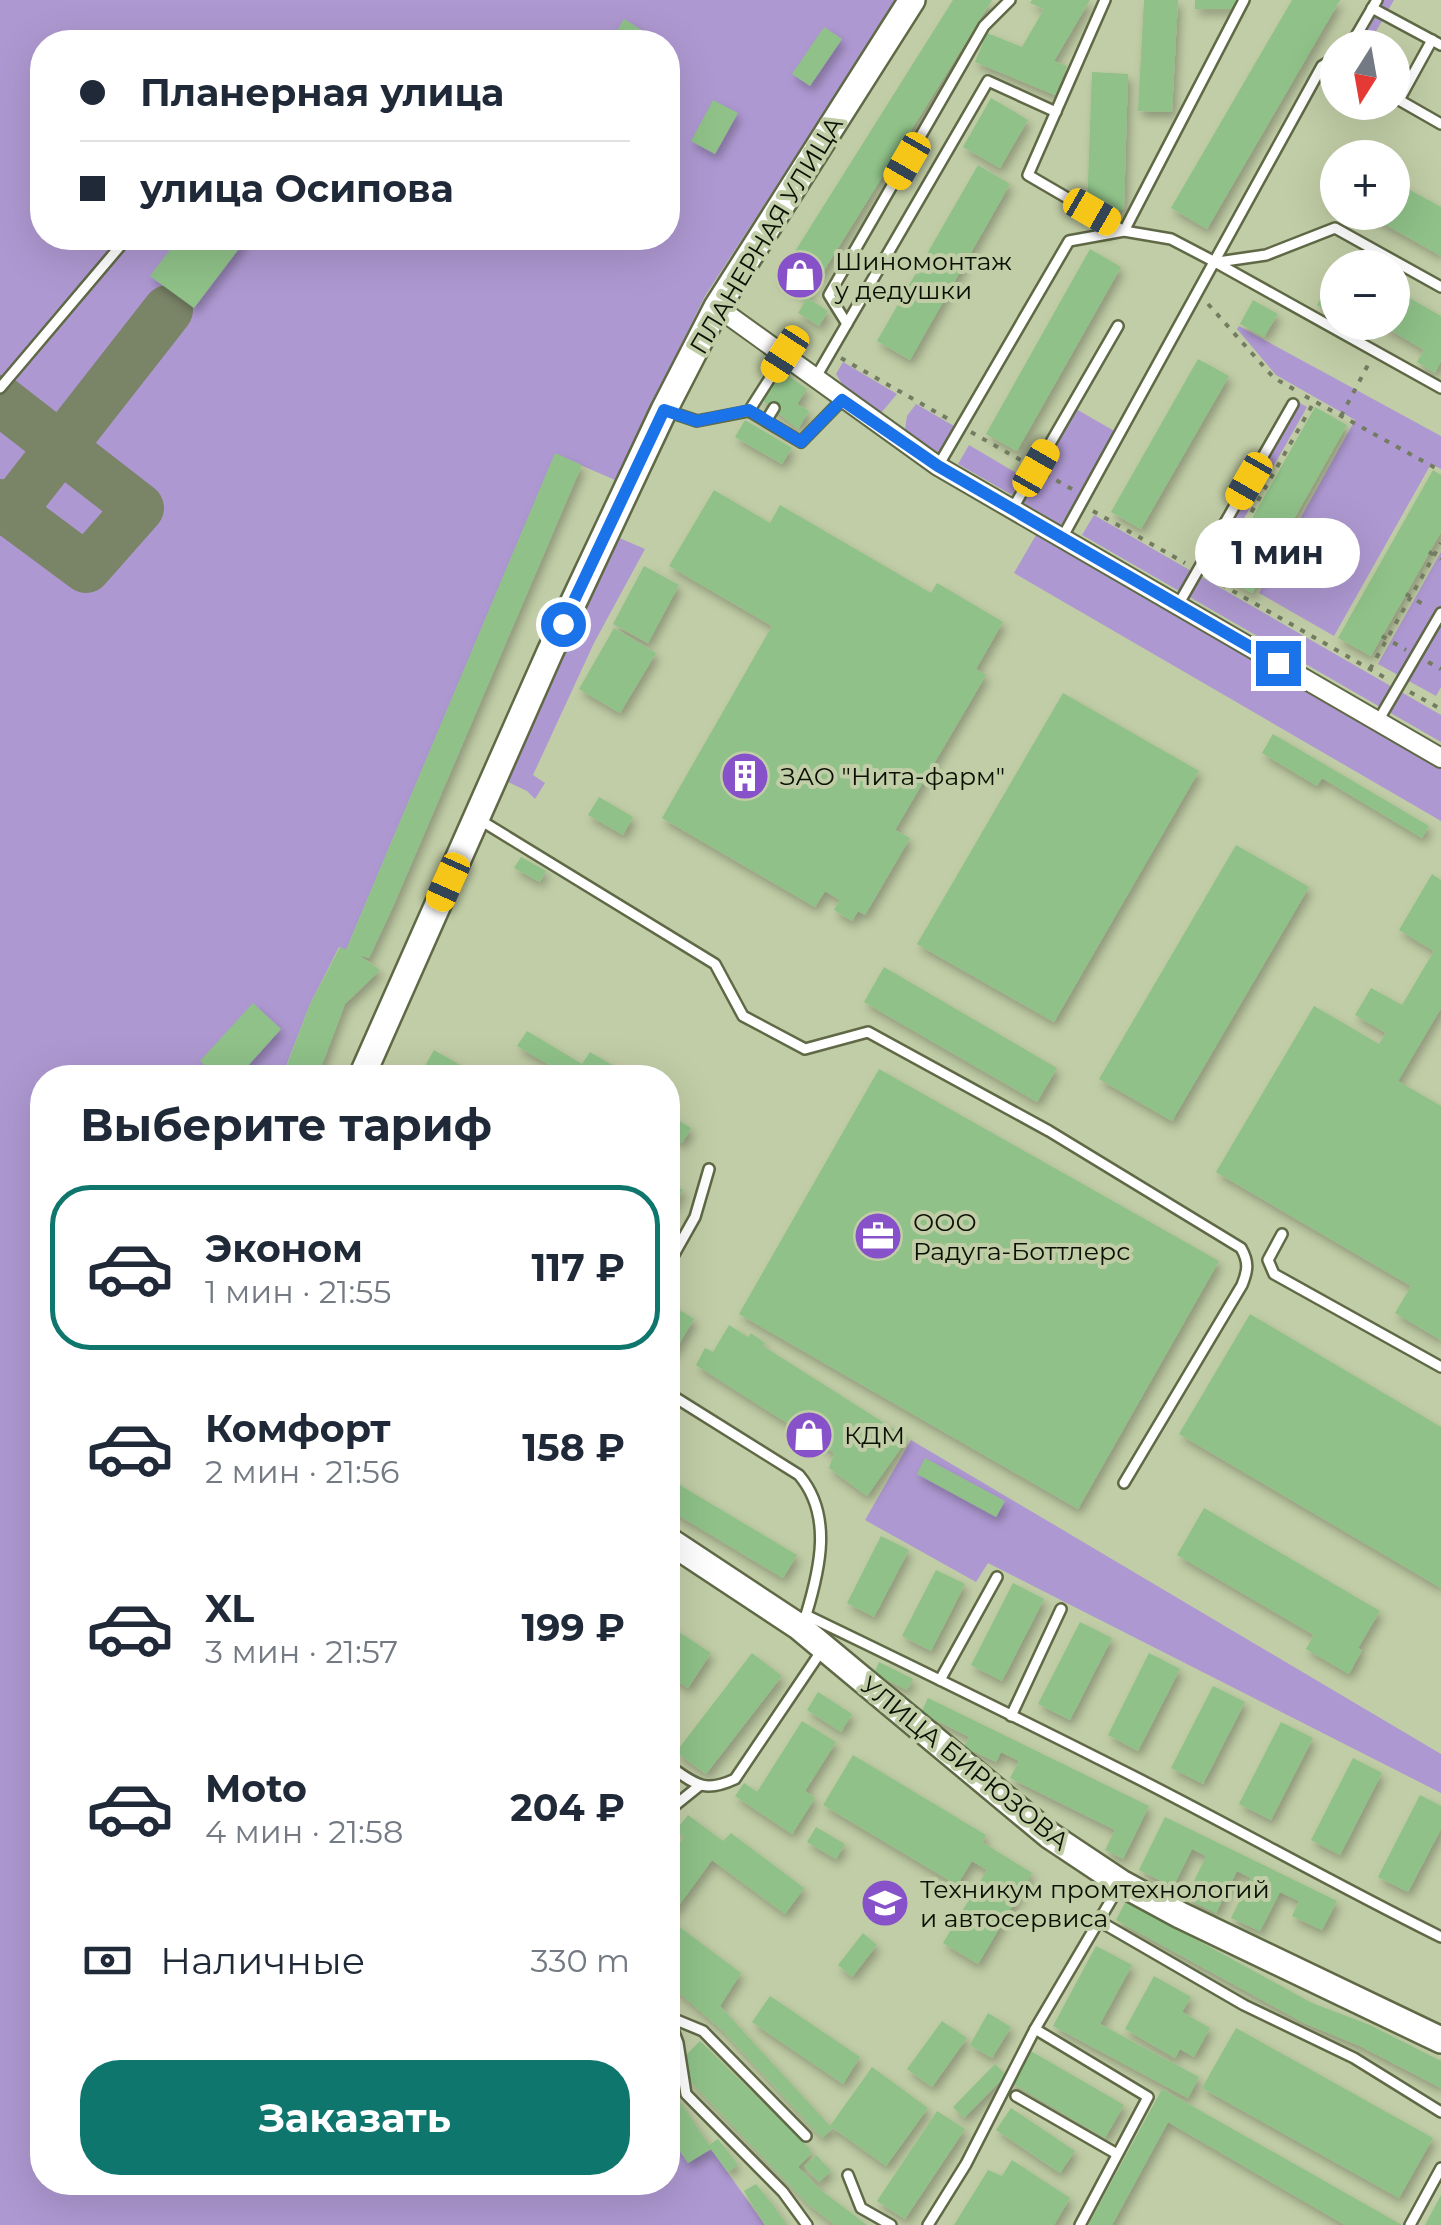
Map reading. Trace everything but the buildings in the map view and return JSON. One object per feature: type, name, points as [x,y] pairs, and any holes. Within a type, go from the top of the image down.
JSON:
[{"type":"main road","name":"ПЛАНЕРНАЯ УЛИЦА","points":[[367,1065],[550,652],[664,410],[717,307],[912,0]]},
{"type":"main road","name":"УЛИЦА БИРЮЗОВА","points":[[680,1547],[802,1620],[824,1648],[1049,1835],[1121,1883],[1441,2040]]},
{"type":"street","points":[[717,307],[798,369],[938,466],[1441,758]]},
{"type":"lane","points":[[847,324],[829,295],[984,26],[1010,0]]},
{"type":"lane","points":[[1105,0],[1028,175],[1124,231]]},
{"type":"lane","points":[[1124,231],[1244,0]]},
{"type":"lane","points":[[1360,30],[1374,4],[1436,43],[1398,100],[1441,124]]},
{"type":"lane","points":[[1062,538],[1320,70]]},
{"type":"lane","points":[[664,410],[697,421],[749,410],[847,324],[988,81],[1056,112]]},
{"type":"lane","points":[[1216,262],[1266,255],[1335,228],[1441,286]]},
{"type":"lane","points":[[938,466],[1070,240],[1124,231],[1171,239],[1441,388]]},
{"type":"lane","points":[[0,388],[116,250]]},
{"type":"lane","points":[[1011,510],[1118,326]]},
{"type":"lane","points":[[749,410],[801,442],[842,400]]},
{"type":"lane","points":[[1178,605],[1293,404]]},
{"type":"lane","points":[[766,421],[774,408]]},
{"type":"lane","points":[[1378,722],[1441,614]]},
{"type":"lane","points":[[476,818],[715,964],[743,1016],[805,1050],[868,1032],[1049,1131],[1242,1248],[1248,1271],[1242,1285],[1124,1483]]},
{"type":"lane","points":[[680,1244],[695,1217],[709,1169]]},
{"type":"lane","points":[[1282,1234],[1268,1260],[1274,1274],[1441,1367]]},
{"type":"lane","points":[[680,1400],[799,1475],[810,1489],[820,1526],[819,1571],[802,1620],[940,1680],[1441,1937]]},
{"type":"lane","points":[[940,1680],[997,1577]]},
{"type":"lane","points":[[1011,1716],[1061,1609]]},
{"type":"lane","points":[[680,1773],[699,1786],[718,1787],[735,1779],[824,1648]]},
{"type":"lane","points":[[680,1801],[699,1786]]},
{"type":"lane","points":[[928,2225],[966,2164],[1035,2029],[1121,1883]]},
{"type":"lane","points":[[1099,1921],[1244,2005],[1354,2058],[1441,2112]]},
{"type":"lane","points":[[680,2021],[703,2032],[806,2136]]},
{"type":"lane","points":[[1035,2029],[1148,2097],[1080,2225]]},
{"type":"lane","points":[[680,2056],[686,2094],[783,2192],[806,2225]]},
{"type":"lane","points":[[1016,2096],[1118,2154]]},
{"type":"lane","points":[[1410,2225],[1441,2168]]},
{"type":"lane","points":[[848,2175],[861,2208],[890,2225]]},
{"type":"path","points":[[1198,293],[1274,378],[1441,471]]},
{"type":"path","points":[[1340,416],[1376,351]]},
{"type":"path","points":[[1213,580],[1314,402]]},
{"type":"path","points":[[1080,504],[1438,708],[1441,695]]},
{"type":"path","points":[[1370,669],[1441,543]]},
{"type":"path","points":[[1432,554],[1441,559]]},
{"type":"path","points":[[1408,596],[1441,614]]},
{"type":"shaded area","points":[[0,0],[897,0],[705,296],[615,480],[555,454],[346,950],[339,947],[310,1004],[286,1065],[30,1065],[30,2195],[680,2195],[680,2151],[688,2163],[711,2149],[765,2225],[0,2225]]},
{"type":"shaded area","points":[[1382,0],[1394,0],[1377,30],[1366,30]]},
{"type":"shaded area","points":[[1239,326],[1441,436],[1441,469],[1431,464],[1334,636],[1259,593],[1355,420],[1276,375],[1237,329]]},
{"type":"shaded area","points":[[843,362],[897,394],[881,413],[844,387],[836,374]]},
{"type":"shaded area","points":[[1298,402],[1307,407],[1212,575],[1204,570]]},
{"type":"shaded area","points":[[916,404],[954,426],[938,453],[905,430],[907,416]]},
{"type":"shaded area","points":[[1076,409],[1116,432],[1061,525],[1022,502]]},
{"type":"shaded area","points":[[969,445],[1023,477],[1012,495],[958,464]]},
{"type":"shaded area","points":[[1094,515],[1441,715],[1441,742],[1082,535]]},
{"type":"shaded area","points":[[1036,535],[1441,769],[1441,821],[1014,573]]},
{"type":"shaded area","points":[[617,537],[645,549],[594,643],[533,775],[545,783],[535,799],[506,781]]},
{"type":"shaded area","points":[[1441,552],[1441,687],[1436,696],[1378,664]]},
{"type":"shaded area","points":[[911,1440],[1441,1754],[1441,1793],[988,1563],[976,1582],[865,1520]]},
{"type":"taxiway","points":[[10,512],[168,310]]},
{"type":"taxiway","points":[[0,400],[139,508],[86,568],[0,504]]},
{"type":"place","name":"Шиномонтаж у дедушки","points":[[800,275]]},
{"type":"place","name":"ЗАО \"Нита-фарм\"","points":[[745,776]]},
{"type":"place","name":"ООО Радуга-Боттлерс","points":[[878,1236]]},
{"type":"place","name":"КДМ","points":[[809,1435]]},
{"type":"place","name":"Техникум промтехнологий и автосервиса","points":[[885,1903]]},
{"type":"route","points":[[563,624],[664,410],[697,421],[749,410],[801,442],[842,400],[938,466],[1278,663]]}]
